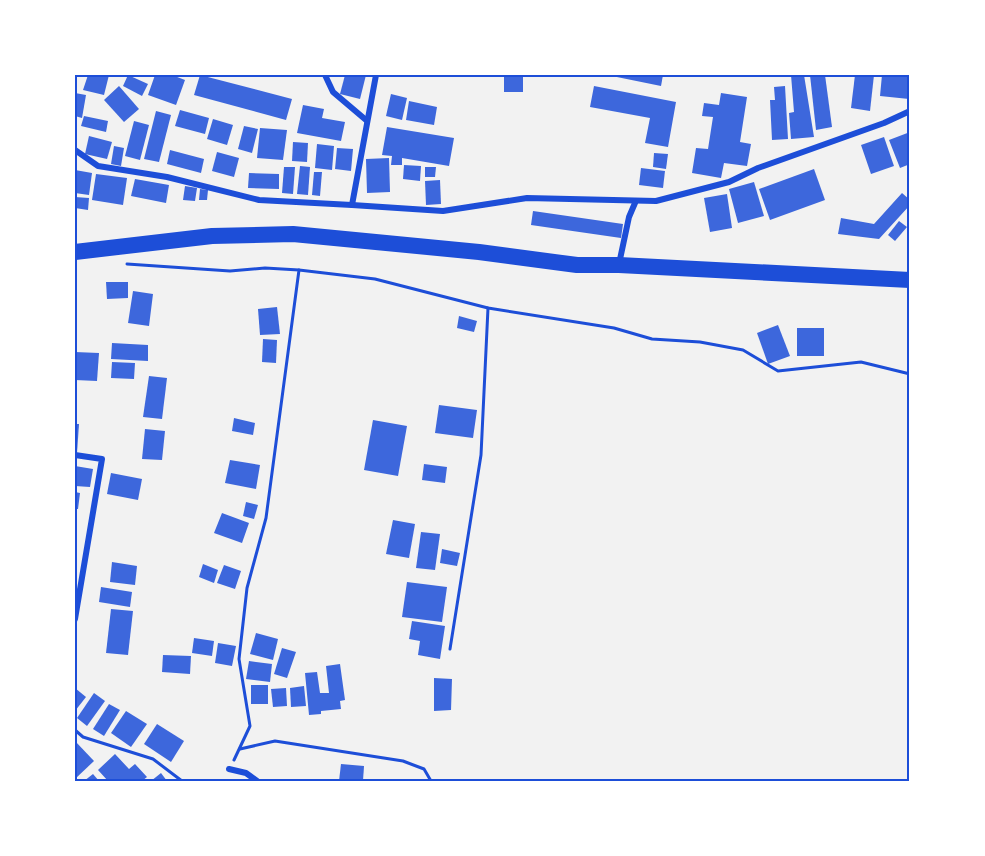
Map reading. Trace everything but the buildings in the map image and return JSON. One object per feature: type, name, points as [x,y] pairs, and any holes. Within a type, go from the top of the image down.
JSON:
[{"type":"highway","points":[[75,252],[212,236],[293,234],[479,252],[577,265],[619,265],[910,280]]},
{"type":"street","points":[[325,75],[333,92],[366,120]]},
{"type":"street","points":[[352,205],[376,75]]},
{"type":"street","points":[[75,150],[98,166],[167,177],[259,201],[443,212],[527,198],[635,203],[656,201],[729,182],[758,168],[884,123],[910,111]]},
{"type":"street","points":[[619,265],[628,217],[635,203]]},
{"type":"street","points":[[75,455],[102,459],[75,619]]},
{"type":"street","points":[[229,769],[246,773],[256,781]]},
{"type":"path","points":[[119,264],[230,271],[265,268],[375,279],[488,308],[614,328],[652,339],[700,342],[743,350],[778,371],[861,362],[910,374]]},
{"type":"path","points":[[229,769],[250,726],[239,659],[247,588],[266,518],[299,270]]},
{"type":"path","points":[[450,649],[481,454],[488,308]]},
{"type":"path","points":[[75,730],[83,737],[153,759],[182,781]]},
{"type":"path","points":[[239,749],[275,741],[403,761],[424,769],[431,781]]}]
